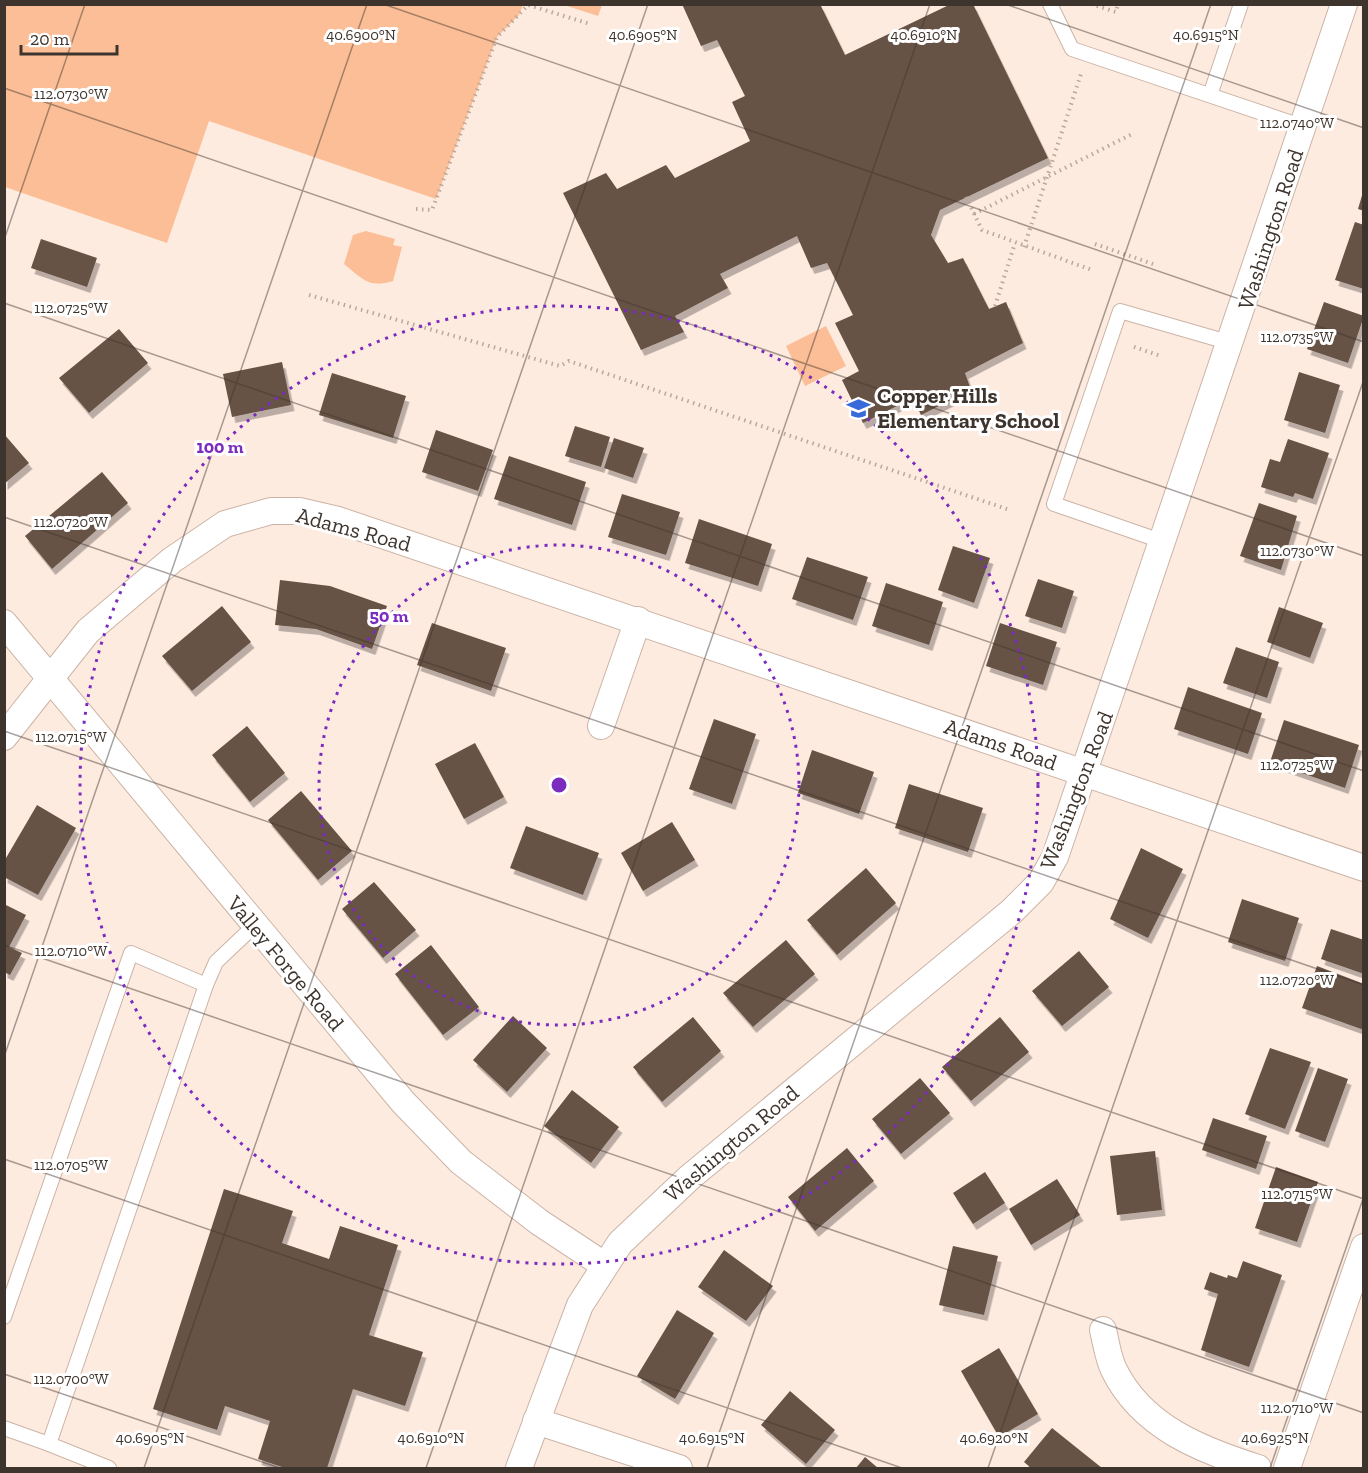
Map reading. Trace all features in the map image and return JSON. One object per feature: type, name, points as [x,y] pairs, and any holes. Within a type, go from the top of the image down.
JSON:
[{"type":"street","name":"Washington Road","points":[[519,1468],[580,1305],[620,1243],[690,1177],[1012,911],[1041,882],[1056,857],[1344,4]]},
{"type":"street","name":"Adams Road","points":[[4,738],[88,631],[172,560],[225,524],[271,511],[299,511],[338,520],[638,620],[1364,868]]},
{"type":"street","points":[[601,726],[638,620]]},
{"type":"street","name":"Valley Forge Road","points":[[4,623],[402,1102],[461,1162],[539,1222],[604,1265]]},
{"type":"street","points":[[1287,1468],[1364,1247]]},
{"type":"street","points":[[1103,1330],[1113,1369],[1136,1405],[1175,1436],[1258,1468]]},
{"type":"street","points":[[536,1421],[679,1468]]},
{"type":"lane","points":[[1050,4],[1072,49],[1304,127]]},
{"type":"lane","points":[[1210,95],[1241,4]]},
{"type":"lane","points":[[1164,542],[1054,504],[1120,310],[1231,343]]},
{"type":"lane","points":[[48,1444],[206,985],[216,962],[254,926]]},
{"type":"lane","points":[[4,1317],[132,953],[206,985]]},
{"type":"lane","points":[[4,1428],[109,1468]]},
{"type":"path","points":[[416,209],[432,210],[498,37],[528,4],[590,24]]},
{"type":"path","points":[[1091,4],[1116,12],[1118,4]]},
{"type":"path","points":[[1024,247],[1082,74]]},
{"type":"path","points":[[974,214],[1134,133]]},
{"type":"path","points":[[966,197],[982,230],[1092,270]]},
{"type":"path","points":[[995,306],[1015,243]]},
{"type":"path","points":[[1095,244],[1153,264]]},
{"type":"path","points":[[309,295],[560,366],[569,361],[1007,509]]},
{"type":"path","points":[[1134,347],[1161,356]]},
{"type":"shaded area","points":[[5,4],[523,5],[519,15],[497,37],[436,199],[209,121],[167,243],[5,187]]},
{"type":"shaded area","points":[[564,5],[602,5],[598,16]]},
{"type":"shaded area","points":[[366,231],[395,239],[393,245],[402,247],[393,281],[372,283],[344,264],[353,235]]},
{"type":"shaded area","points":[[826,326],[846,366],[805,386],[786,346]]},
{"type":"building","points":[[682,4],[820,4],[845,55],[951,4],[973,4],[1048,158],[940,210],[931,235],[948,263],[963,258],[989,309],[1006,302],[1023,343],[965,373],[971,390],[921,415],[913,398],[863,423],[842,380],[859,371],[835,323],[853,315],[827,263],[811,268],[797,236],[720,274],[728,288],[675,316],[684,332],[641,350],[563,193],[606,173],[617,189],[666,165],[675,178],[750,141],[732,102],[745,96],[717,40],[701,46]]},
{"type":"building","points":[[1364,192],[1364,211],[1358,209]]},
{"type":"building","points":[[1355,222],[1364,225],[1364,289],[1335,280]]},
{"type":"building","points":[[41,239],[97,258],[87,287],[31,268]]},
{"type":"building","points":[[1324,302],[1364,316],[1348,363],[1307,349]]},
{"type":"building","points":[[119,329],[148,363],[89,413],[59,378]]},
{"type":"building","points":[[282,362],[291,405],[232,417],[223,374]]},
{"type":"building","points":[[1299,372],[1340,385],[1325,433],[1284,420]]},
{"type":"building","points":[[332,373],[406,396],[393,438],[319,415]]},
{"type":"building","points":[[575,426],[610,437],[601,467],[565,456]]},
{"type":"building","points":[[436,430],[493,450],[478,491],[422,472]]},
{"type":"building","points":[[4,434],[29,463],[4,484]]},
{"type":"building","points":[[614,438],[644,448],[633,478],[604,468]]},
{"type":"building","points":[[1288,439],[1329,453],[1313,499],[1295,493],[1293,497],[1261,487],[1270,459],[1280,462]]},
{"type":"building","points":[[509,456],[586,482],[572,525],[494,499]]},
{"type":"building","points":[[102,472],[128,503],[52,569],[25,536]]},
{"type":"building","points":[[622,494],[680,512],[666,555],[608,537]]},
{"type":"building","points":[[1259,503],[1297,516],[1281,570],[1240,556]]},
{"type":"building","points":[[699,519],[772,544],[758,586],[685,563]]},
{"type":"building","points":[[953,546],[990,558],[974,603],[938,590]]},
{"type":"building","points":[[807,557],[868,577],[853,620],[792,599]]},
{"type":"building","points":[[1038,579],[1074,591],[1062,628],[1025,616]]},
{"type":"building","points":[[280,580],[330,586],[387,606],[372,649],[316,629],[275,625]]},
{"type":"building","points":[[886,583],[943,602],[929,645],[872,626]]},
{"type":"building","points":[[222,606],[251,642],[192,691],[162,656]]},
{"type":"building","points":[[1279,607],[1323,623],[1310,658],[1267,642]]},
{"type":"building","points":[[432,623],[506,648],[491,691],[417,665]]},
{"type":"building","points":[[1000,623],[1057,642],[1043,685],[986,666]]},
{"type":"building","points":[[1236,647],[1279,662],[1267,698],[1223,683]]},
{"type":"building","points":[[1188,687],[1262,713],[1248,754],[1174,729]]},
{"type":"building","points":[[714,719],[756,734],[732,804],[689,789]]},
{"type":"building","points":[[1284,720],[1359,745],[1345,788],[1270,762]]},
{"type":"building","points":[[247,726],[285,773],[250,802],[212,755]]},
{"type":"building","points":[[475,743],[504,797],[464,819],[435,764]]},
{"type":"building","points":[[812,750],[874,772],[859,814],[798,793]]},
{"type":"building","points":[[909,784],[983,808],[968,852],[895,828]]},
{"type":"building","points":[[301,791],[352,851],[318,880],[268,820]]},
{"type":"building","points":[[37,805],[76,828],[38,895],[4,877],[6,858]]},
{"type":"building","points":[[672,822],[695,860],[643,891],[621,853]]},
{"type":"building","points":[[526,826],[599,853],[583,895],[510,868]]},
{"type":"building","points":[[1141,848],[1183,869],[1148,938],[1110,919]]},
{"type":"building","points":[[866,868],[896,903],[837,955],[807,920]]},
{"type":"building","points":[[374,882],[416,930],[383,958],[342,909]]},
{"type":"building","points":[[1242,899],[1299,918],[1285,961],[1228,942]]},
{"type":"building","points":[[4,904],[26,915],[9,947],[22,953],[10,975],[4,972]]},
{"type":"building","points":[[1331,929],[1364,940],[1364,974],[1321,959]]},
{"type":"building","points":[[786,940],[815,974],[753,1027],[723,993]]},
{"type":"building","points":[[431,945],[479,1007],[443,1035],[395,974]]},
{"type":"building","points":[[1079,951],[1109,987],[1062,1026],[1032,991]]},
{"type":"building","points":[[1317,966],[1364,984],[1364,1030],[1302,1008]]},
{"type":"building","points":[[513,1016],[547,1048],[507,1092],[473,1060]]},
{"type":"building","points":[[693,1017],[721,1051],[662,1102],[633,1067]]},
{"type":"building","points":[[1000,1017],[1029,1052],[971,1101],[942,1067]]},
{"type":"building","points":[[1270,1048],[1311,1062],[1285,1129],[1245,1114]]},
{"type":"building","points":[[1318,1068],[1348,1079],[1325,1142],[1295,1131]]},
{"type":"building","points":[[920,1078],[950,1113],[901,1154],[872,1119]]},
{"type":"building","points":[[572,1090],[619,1127],[591,1163],[544,1126]]},
{"type":"building","points":[[1213,1118],[1267,1136],[1256,1169],[1202,1150]]},
{"type":"building","points":[[847,1148],[874,1181],[815,1231],[788,1197]]},
{"type":"building","points":[[1155,1151],[1162,1210],[1117,1215],[1110,1156]]},
{"type":"building","points":[[1276,1167],[1318,1182],[1297,1242],[1255,1228]]},
{"type":"building","points":[[985,1172],[1005,1203],[973,1224],[953,1193]]},
{"type":"building","points":[[1057,1179],[1080,1215],[1031,1245],[1009,1209]]},
{"type":"building","points":[[224,1189],[293,1211],[282,1243],[329,1259],[340,1226],[398,1245],[369,1335],[423,1352],[405,1406],[353,1389],[327,1468],[285,1468],[258,1459],[270,1421],[225,1406],[217,1430],[153,1409]]},
{"type":"building","points":[[953,1246],[998,1256],[984,1315],[939,1305]]},
{"type":"building","points":[[724,1250],[773,1286],[746,1321],[698,1287]]},
{"type":"building","points":[[1243,1261],[1282,1275],[1249,1367],[1201,1350],[1218,1294],[1204,1289],[1210,1272],[1227,1278],[1228,1275],[1237,1278]]},
{"type":"building","points":[[677,1310],[714,1333],[675,1399],[637,1376]]},
{"type":"building","points":[[999,1348],[1038,1414],[999,1437],[961,1371]]},
{"type":"building","points":[[790,1391],[835,1430],[806,1464],[761,1425]]},
{"type":"building","points":[[1052,1428],[1102,1468],[1031,1468],[1024,1462]]},
{"type":"building","points":[[865,1457],[878,1468],[856,1468]]},
{"type":"place","name":"Copper Hills Elementary School","points":[[859,408]]}]
